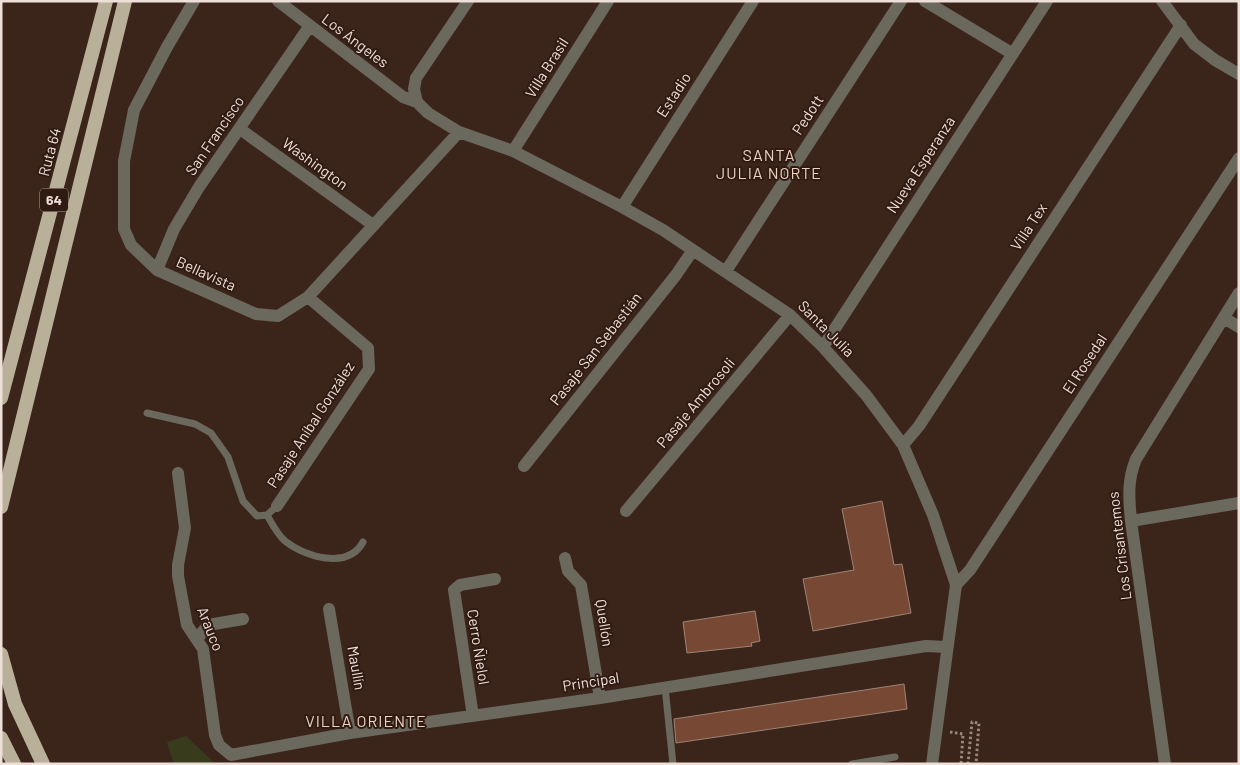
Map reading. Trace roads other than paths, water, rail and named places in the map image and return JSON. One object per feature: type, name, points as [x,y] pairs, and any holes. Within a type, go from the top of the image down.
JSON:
[{"type":"highway","name":"Ruta 64","points":[[1,398],[106,1]]},
{"type":"highway","name":"64","points":[[1,507],[125,1]]},
{"type":"highway","points":[[1,654],[15,704],[44,764]]},
{"type":"highway","points":[[1,738],[14,764]]},
{"type":"street","name":"Bellavista","points":[[194,1],[134,110],[124,161],[124,228],[131,245],[157,270],[256,314],[278,316],[308,297],[459,132]]},
{"type":"street","name":"Los Ángeles","points":[[278,1],[309,27],[403,97],[417,102]]},
{"type":"street","points":[[417,102],[414,89],[416,78],[468,1]]},
{"type":"street","name":"Villa Brasil","points":[[513,151],[608,1]]},
{"type":"street","name":"Estadio","points":[[622,207],[753,1]]},
{"type":"street","name":"Pedott","points":[[726,271],[901,1]]},
{"type":"street","points":[[925,1],[1013,54]]},
{"type":"street","name":"Nueva Esperanza","points":[[823,347],[1046,1]]},
{"type":"street","points":[[1162,1],[1194,44],[1215,60],[1239,74]]},
{"type":"street","name":"Villa Tex","points":[[903,445],[919,426],[1181,25]]},
{"type":"street","name":"San Francisco","points":[[157,270],[174,229],[199,187],[309,27]]},
{"type":"street","name":"Santa Julia","points":[[417,102],[428,113],[459,132],[513,151],[622,207],[726,271],[790,315],[823,347],[866,395],[903,445],[933,515],[956,585],[932,764]]},
{"type":"street","name":"Washington","points":[[240,129],[373,225]]},
{"type":"street","name":"El Rosedal","points":[[956,585],[970,570],[1239,158]]},
{"type":"street","name":"Pasaje San Sebastián","points":[[524,466],[676,275],[693,250]]},
{"type":"street","name":"Los Crisantemos","points":[[1164,764],[1128,490],[1136,459],[1239,293]]},
{"type":"street","name":"Pasaje Aníbal González","points":[[277,506],[368,369],[368,348],[308,297]]},
{"type":"street","name":"Pasaje Ambrosoli","points":[[626,511],[790,315]]},
{"type":"street","points":[[1224,318],[1239,327]]},
{"type":"street","name":"Arauco","points":[[178,473],[185,528],[178,564],[178,576],[187,625],[198,640],[206,660],[215,736],[218,744],[231,755],[240,755]]},
{"type":"street","points":[[1131,521],[1239,504]]},
{"type":"street","name":"Quellón","points":[[565,558],[568,571],[581,585],[600,698]]},
{"type":"street","name":"Cerro Ñielol","points":[[473,716],[454,590],[460,586],[495,579]]},
{"type":"street","name":"Maullín","points":[[329,609],[350,733]]},
{"type":"street","points":[[198,640],[208,625],[243,618]]},
{"type":"street","name":"Principal","points":[[240,755],[350,733],[600,698],[664,686],[926,646],[947,646]]},
{"type":"lane","points":[[147,413],[195,424],[211,433],[228,457],[243,501],[257,516],[266,515],[277,506]]},
{"type":"lane","points":[[266,515],[285,541],[319,558],[349,555],[360,548],[363,542]]},
{"type":"lane","points":[[664,686],[673,764]]},
{"type":"lane","points":[[852,764],[895,757]]},
{"type":"district","name":"SANTA JULIA NORTE","points":[[769,164]]},
{"type":"district","name":"VILLA ORIENTE","points":[[366,721]]}]
